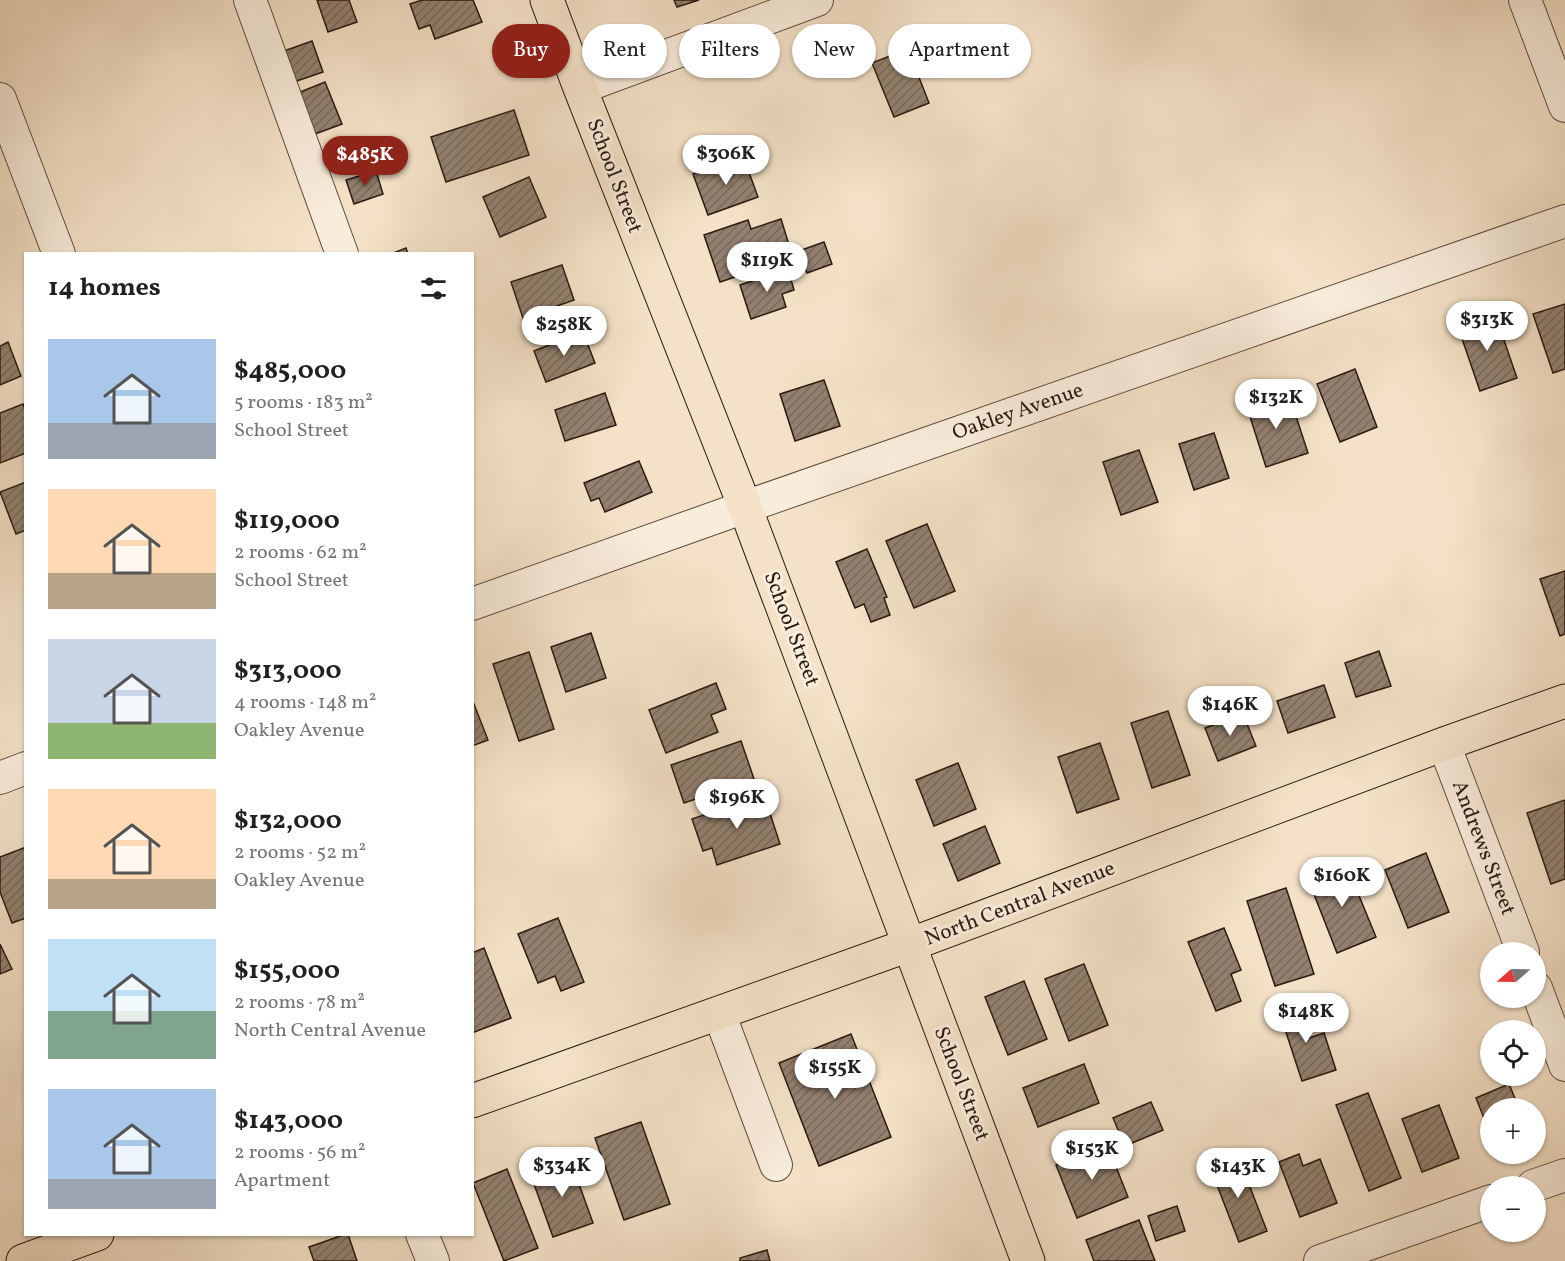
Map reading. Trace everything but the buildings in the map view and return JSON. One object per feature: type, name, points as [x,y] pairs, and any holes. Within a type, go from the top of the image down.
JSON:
[{"type":"main road","name":"School Street","points":[[547,0],[745,507],[1028,1261]]},
{"type":"main road","name":"North Central Avenue","points":[[474,1100],[909,945],[1444,744],[1565,701]]},
{"type":"main road","points":[[23,1261],[92,1236]]},
{"type":"street","points":[[250,0],[341,252]]},
{"type":"street","points":[[580,88],[817,0]]},
{"type":"street","points":[[1525,0],[1565,106]]},
{"type":"street","points":[[0,99],[58,252]]},
{"type":"street","name":"Oakley Avenue","points":[[474,603],[1565,221]]},
{"type":"street","name":"Andrews Street","points":[[1444,744],[1519,942]]},
{"type":"street","points":[[0,778],[24,769]]},
{"type":"street","points":[[1544,1008],[1565,1065]]},
{"type":"street","points":[[719,1013],[776,1165]]},
{"type":"street","points":[[1546,1182],[1565,1175]]},
{"type":"street","points":[[1320,1261],[1480,1205]]},
{"type":"street","points":[[423,1236],[433,1261]]}]
